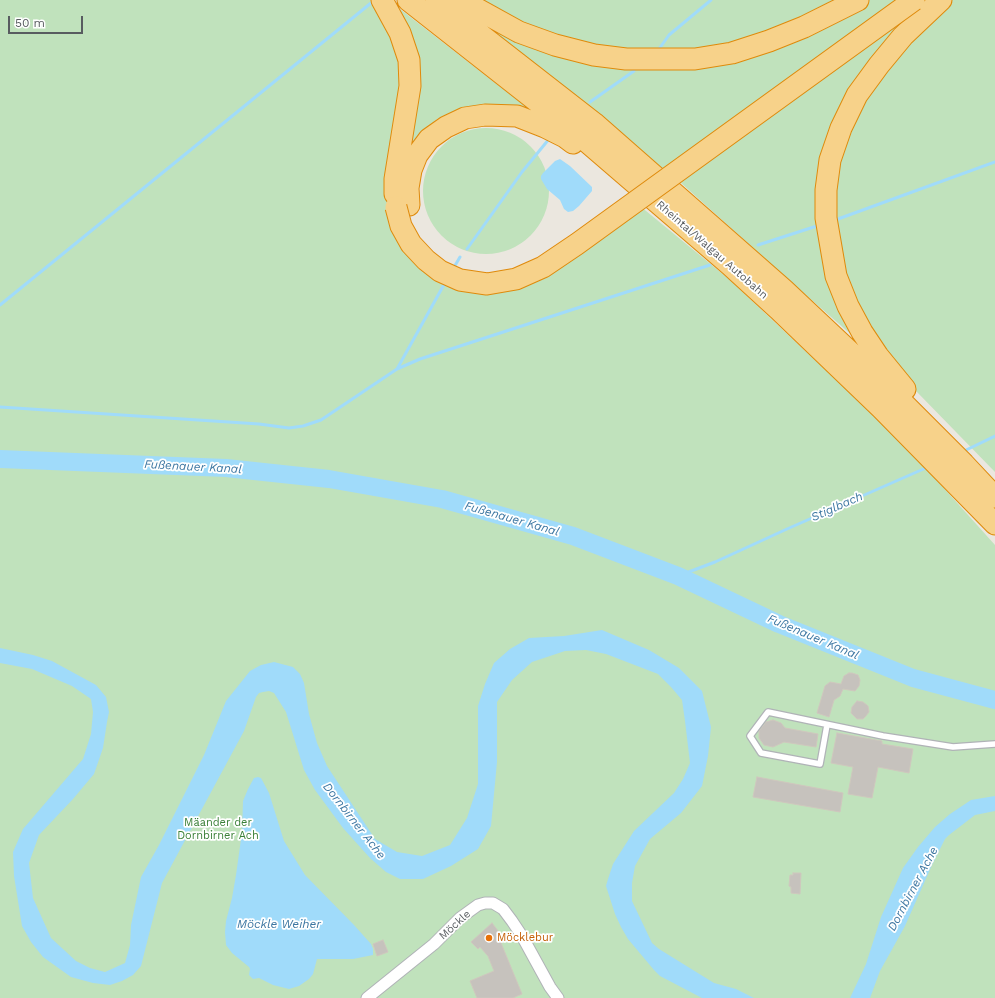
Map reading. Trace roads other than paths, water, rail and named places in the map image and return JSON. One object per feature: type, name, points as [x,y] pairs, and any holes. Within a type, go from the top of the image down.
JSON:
[{"type":"highway","points":[[382,0],[400,33],[409,60],[410,86],[395,179],[403,206],[423,238],[435,251],[453,264],[471,269],[493,270],[515,266],[540,256],[891,0]]},
{"type":"highway","name":"Rheintal/Walgau Autobahn","points":[[408,0],[567,124],[934,448],[956,470],[995,524]]},
{"type":"highway","name":"Rheintal/Walgau Autobahn","points":[[436,0],[594,123],[682,198],[784,290],[884,384],[934,448]]},
{"type":"highway","points":[[461,0],[519,32],[555,45],[594,55],[626,59],[694,59],[732,53],[769,42],[804,28],[858,0]]},
{"type":"highway","points":[[669,213],[623,183],[564,137],[532,121],[517,116],[499,114],[466,118],[446,127],[429,139],[417,155],[411,170],[403,206],[401,226],[412,244],[426,260],[440,271],[460,280],[487,284],[516,279],[543,267],[577,244],[914,0]]},
{"type":"highway","points":[[934,448],[931,418],[901,385],[878,356],[862,332],[848,306],[836,276],[830,247],[826,218],[826,190],[830,160],[841,128],[857,96],[879,65],[903,36],[941,0]]},
{"type":"highway","name":"Rheintal/Walgau Autobahn","points":[[956,470],[995,497]]},
{"type":"street","name":"Möckle","points":[[367,998],[434,944],[460,918],[478,905],[486,903],[493,903],[503,909],[508,915],[558,998]]},
{"type":"lane","points":[[827,724],[820,764],[761,753],[750,736],[768,712],[827,724],[883,736],[954,747],[995,744]]},
{"type":"water","points":[[560,159],[570,166],[592,187],[592,191],[579,206],[573,211],[568,212],[564,209],[560,200],[547,189],[541,179],[543,173],[555,161]]},
{"type":"water","name":"Dornbirner Ache","points":[[602,630],[649,650],[679,668],[702,691],[711,727],[708,756],[702,786],[681,813],[650,839],[635,866],[632,883],[632,901],[652,943],[659,949],[714,983],[736,989],[754,998],[702,998],[660,976],[628,939],[621,927],[606,886],[608,879],[613,864],[634,831],[674,793],[683,779],[690,763],[685,721],[682,700],[658,674],[606,654],[586,650],[565,651],[532,662],[512,680],[497,702],[497,762],[491,826],[478,849],[451,866],[423,879],[400,879],[386,872],[370,858],[343,828],[315,790],[304,770],[286,712],[274,693],[269,691],[259,693],[256,697],[244,731],[162,883],[141,966],[133,975],[110,985],[93,983],[71,977],[43,957],[31,942],[22,926],[14,876],[13,852],[23,829],[83,759],[91,734],[93,712],[91,699],[72,686],[32,669],[0,663],[0,648],[33,655],[52,661],[96,685],[106,697],[109,712],[103,748],[94,774],[39,835],[29,863],[33,898],[51,938],[76,961],[90,968],[105,972],[125,963],[130,945],[131,925],[141,877],[159,845],[204,755],[226,701],[250,671],[261,665],[274,662],[293,667],[300,674],[304,683],[309,714],[317,743],[327,766],[375,839],[397,852],[422,856],[450,845],[467,818],[478,784],[478,706],[494,663],[510,649],[529,638],[564,636]]},
{"type":"water","name":"Möckle Weiher","points":[[254,778],[261,778],[269,793],[284,841],[305,875],[354,925],[371,944],[373,949],[373,955],[353,959],[317,959],[313,974],[309,979],[299,986],[289,989],[273,985],[259,978],[253,979],[249,975],[249,967],[232,953],[226,945],[226,921],[236,875],[242,832],[243,801]]},
{"type":"water","name":"Dornbirner Ache","points":[[995,796],[995,811],[975,815],[945,839],[905,926],[880,971],[870,998],[850,998],[866,964],[881,917],[903,868],[918,847],[935,827],[950,814],[971,800]]},
{"type":"waterway","points":[[659,49],[669,35],[711,0]]},
{"type":"waterway","points":[[0,305],[371,3]]},
{"type":"waterway","points":[[590,102],[634,71]]},
{"type":"waterway","points":[[467,249],[522,172],[549,139]]},
{"type":"waterway","points":[[838,219],[995,162]]},
{"type":"waterway","points":[[758,245],[820,225]]},
{"type":"waterway","points":[[453,269],[460,257]]},
{"type":"waterway","points":[[0,407],[259,424],[289,428],[303,426],[321,420],[397,369],[420,359],[710,265]]},
{"type":"waterway","points":[[397,369],[446,281]]},
{"type":"waterway","name":"Stiglbach","points":[[962,452],[995,436]]},
{"type":"waterway","name":"Fußenauer Kanal","points":[[0,459],[226,468],[329,479],[442,499],[573,536],[678,576],[779,624],[913,678],[995,700]]},
{"type":"waterway","name":"Stiglbach","points":[[678,576],[715,562],[928,467]]},
{"type":"place","name":"Möcklebur","points":[[489,938]]},
{"type":"park label","name":"Mäander der Dornbirner Ach","points":[[218,829]]}]
